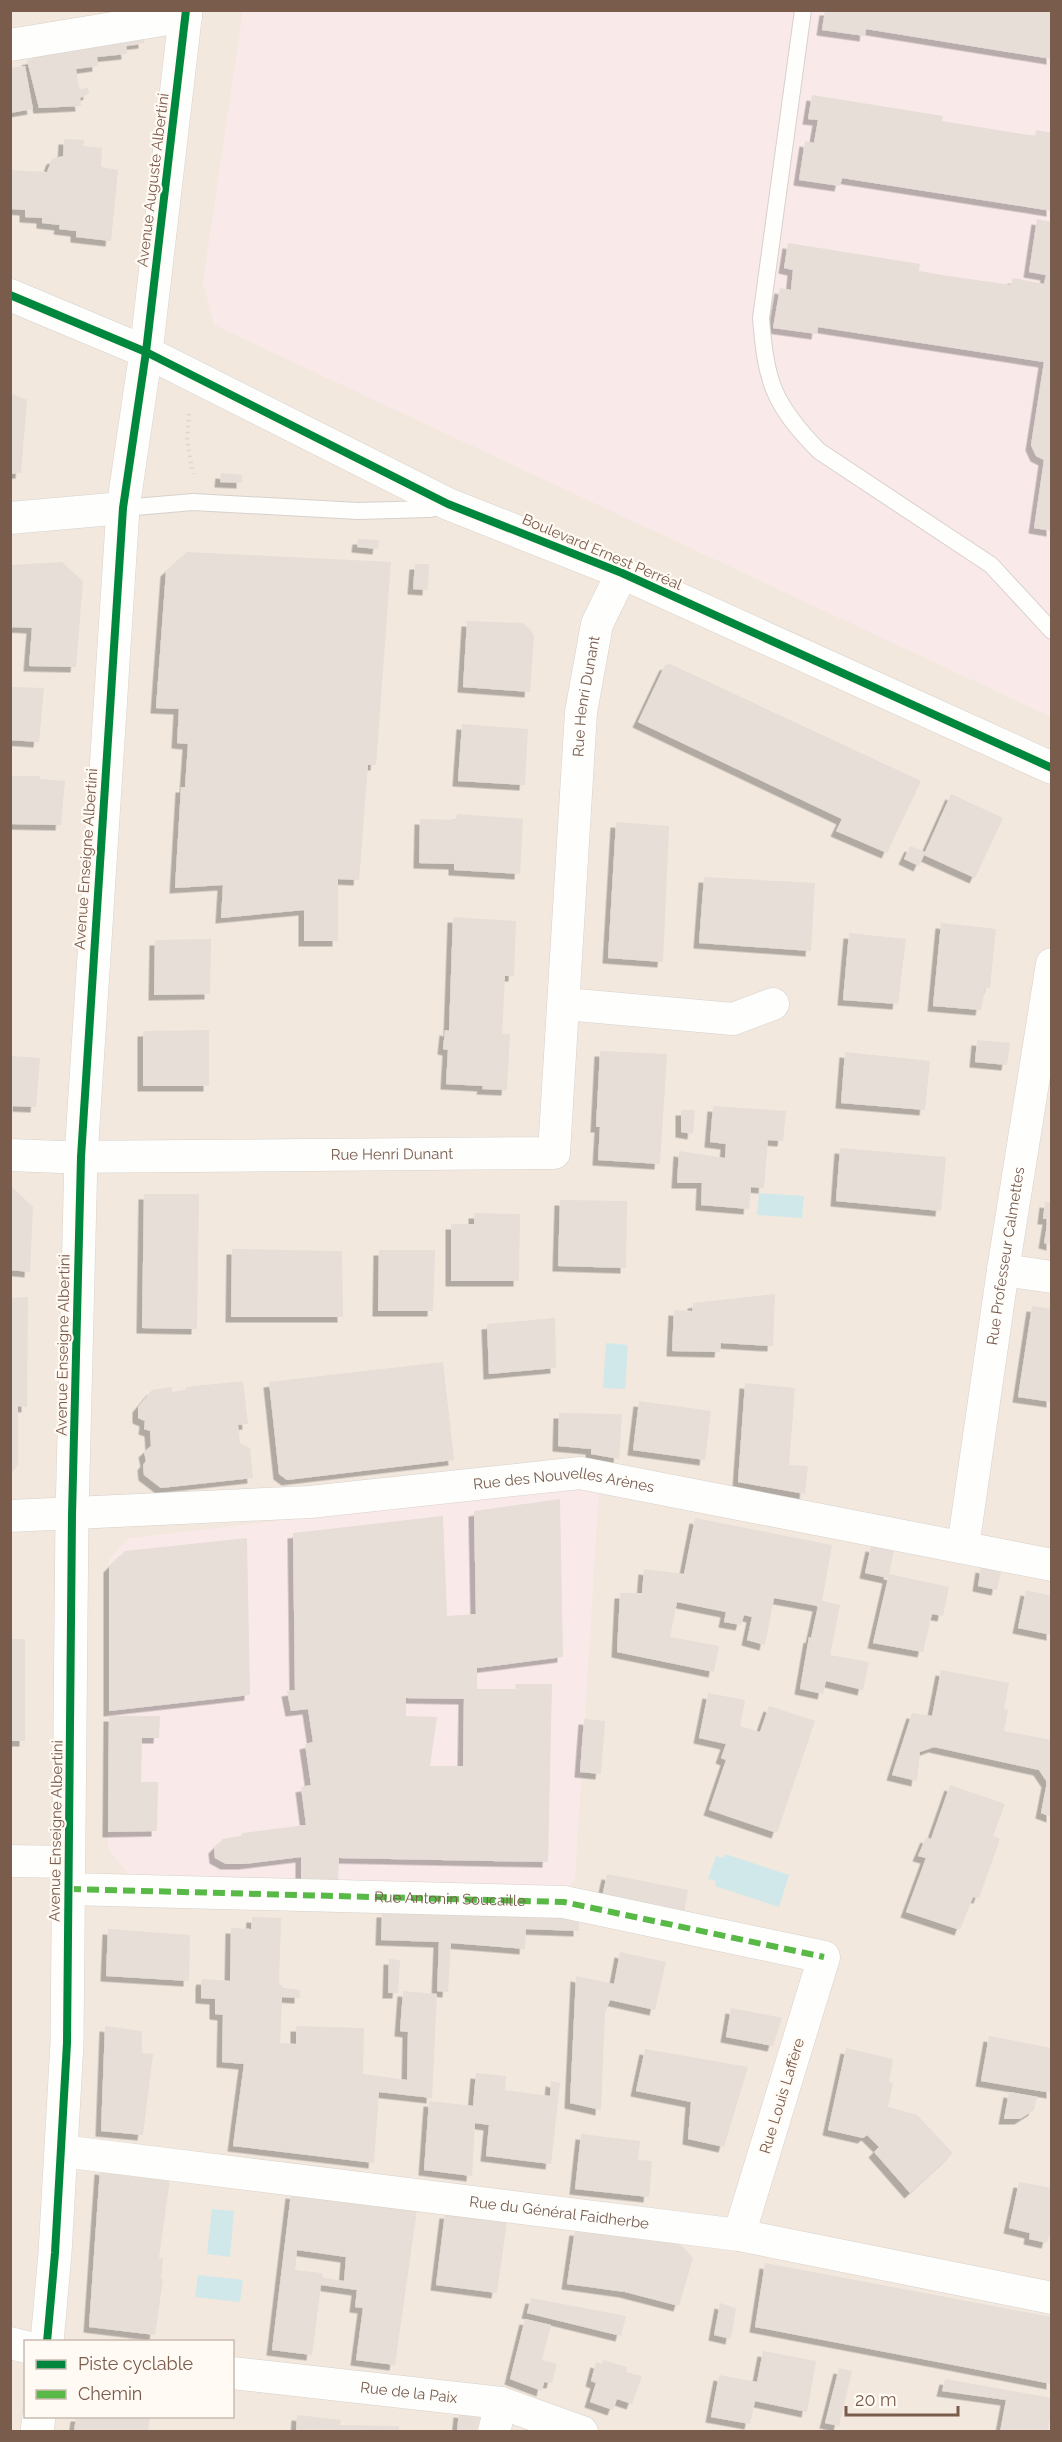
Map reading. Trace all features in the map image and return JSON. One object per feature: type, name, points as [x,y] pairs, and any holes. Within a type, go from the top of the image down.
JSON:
[{"type":"street","points":[[10,45],[186,13]]},
{"type":"street","name":"Avenue Auguste Albertini","points":[[146,352],[186,13]]},
{"type":"street","name":"Boulevard Ernest Perréal","points":[[10,295],[146,352],[448,504],[622,573],[1052,768]]},
{"type":"street","name":"Avenue Enseigne Albertini","points":[[47,2340],[62,2151],[67,2043],[72,1515],[81,1157],[123,508],[146,352]]},
{"type":"street","points":[[10,518],[123,508]]},
{"type":"street","name":"Rue Henri Dunant","points":[[81,1157],[554,1153],[565,1004],[581,712],[597,624],[622,573]]},
{"type":"street","name":"Rue Professeur Calmettes","points":[[963,1547],[1003,1270],[1052,964]]},
{"type":"street","points":[[565,1004],[733,1019],[773,1004]]},
{"type":"street","points":[[10,1155],[81,1157]]},
{"type":"street","points":[[1003,1270],[1052,1277]]},
{"type":"street","name":"Rue des Nouvelles Arènes","points":[[10,1516],[72,1515],[310,1502],[580,1473],[1052,1565]]},
{"type":"street","name":"Rue Antonin Soucaille","points":[[10,1861],[69,1875],[564,1902],[824,1957]]},
{"type":"street","name":"Rue Louis Laffère","points":[[739,2235],[824,1957]]},
{"type":"street","name":"Rue du Général Faidherbe","points":[[62,2151],[739,2235],[1052,2298]]},
{"type":"street","name":"Rue de la Paix","points":[[234,2373],[582,2432]]},
{"type":"lane","points":[[803,10],[761,318],[764,356],[775,398],[796,428],[819,451],[991,565],[1052,630]]},
{"type":"lane","points":[[123,508],[193,502],[358,511],[430,509],[448,504]]},
{"type":"path","points":[[193,502],[194,470],[187,441],[188,418],[196,377]]},
{"type":"shaded area","points":[[11,11],[243,11],[241,33],[1051,713],[1051,2431],[11,2432]]},
{"type":"shaded area","points":[[243,11],[1051,11],[1051,717],[214,325],[203,282]]},
{"type":"shaded area","points":[[578,1487],[599,1489],[575,1879],[565,1890],[132,1879],[108,1849],[109,1560],[129,1538]]},
{"type":"water","points":[[759,1193],[804,1196],[802,1218],[757,1215]]},
{"type":"water","points":[[606,1343],[628,1345],[625,1389],[603,1388]]},
{"type":"water","points":[[725,1854],[789,1875],[779,1907],[715,1886],[716,1881],[708,1879],[716,1856],[724,1858]]},
{"type":"water","points":[[212,2209],[234,2211],[230,2257],[207,2254]]},
{"type":"water","points":[[198,2275],[243,2280],[240,2302],[195,2297]]},
{"type":"building","points":[[825,10],[1052,10],[1052,59],[866,29],[865,36],[822,30]]},
{"type":"building","points":[[144,39],[144,43],[126,45],[127,54],[97,57],[98,66],[76,69],[79,89],[88,88],[89,94],[80,98],[81,106],[39,108],[27,60],[39,57],[38,53]]},
{"type":"building","points":[[25,66],[33,109],[10,113],[10,68]]},
{"type":"building","points":[[812,95],[943,116],[942,121],[1035,136],[1036,130],[1052,133],[1052,211],[842,178],[840,186],[799,180],[805,141],[814,143],[818,120],[808,119]]},
{"type":"building","points":[[64,139],[84,140],[83,146],[102,148],[101,167],[118,170],[111,241],[76,237],[76,231],[59,229],[60,225],[42,223],[42,218],[25,217],[25,210],[10,209],[10,170],[47,172],[52,159],[63,156]]},
{"type":"building","points":[[1037,219],[1052,222],[1052,531],[1034,528],[1044,460],[1036,456],[1031,445],[1044,362],[818,327],[817,334],[773,328],[780,288],[791,290],[793,270],[784,268],[788,243],[920,264],[919,271],[942,275],[1011,285],[1013,278],[1044,284],[1046,275],[1029,272]]},
{"type":"building","points":[[10,393],[27,400],[21,473],[10,474]]},
{"type":"building","points":[[221,473],[242,475],[242,483],[220,482]]},
{"type":"building","points":[[358,539],[379,540],[378,549],[357,547]]},
{"type":"building","points":[[187,552],[391,562],[376,765],[368,765],[359,880],[338,879],[338,941],[304,941],[304,910],[221,918],[223,885],[175,888],[181,787],[185,787],[188,744],[177,743],[179,709],[156,708],[166,571]]},
{"type":"building","points":[[62,562],[83,581],[76,667],[29,666],[32,628],[13,627],[10,631],[10,565]]},
{"type":"building","points":[[415,564],[429,564],[428,590],[413,589]]},
{"type":"building","points":[[467,621],[522,623],[530,629],[534,636],[530,692],[463,687]]},
{"type":"building","points":[[670,664],[921,781],[887,853],[836,831],[842,819],[638,722],[665,665]]},
{"type":"building","points":[[10,687],[44,688],[39,742],[10,740]]},
{"type":"building","points":[[462,724],[528,729],[525,785],[458,781]]},
{"type":"building","points":[[10,776],[40,776],[40,779],[65,781],[61,825],[10,824]]},
{"type":"building","points":[[951,794],[1003,818],[975,878],[924,855],[919,866],[904,859],[910,846],[925,852]]},
{"type":"building","points":[[457,814],[523,819],[520,874],[454,870],[454,864],[419,863],[420,819],[456,820]]},
{"type":"building","points":[[616,822],[669,826],[663,962],[608,958]]},
{"type":"building","points":[[704,877],[815,883],[811,951],[699,943]]},
{"type":"building","points":[[453,917],[516,921],[514,976],[505,976],[502,1034],[510,1034],[507,1090],[446,1084],[448,1050],[443,1049],[445,1030],[449,1031]]},
{"type":"building","points":[[941,923],[996,929],[990,988],[985,988],[981,1010],[933,1006]]},
{"type":"building","points":[[849,933],[906,939],[898,1004],[843,1000]]},
{"type":"building","points":[[211,939],[210,994],[154,995],[155,940]]},
{"type":"building","points":[[209,1030],[209,1086],[143,1086],[143,1031]]},
{"type":"building","points":[[977,1040],[1010,1043],[1007,1065],[975,1062]]},
{"type":"building","points":[[600,1051],[667,1054],[660,1164],[598,1160],[600,1127],[596,1127]]},
{"type":"building","points":[[845,1052],[930,1061],[925,1110],[841,1103]]},
{"type":"building","points":[[10,1056],[40,1058],[36,1107],[13,1106],[12,1120]]},
{"type":"building","points":[[713,1106],[786,1111],[783,1141],[768,1140],[764,1188],[751,1187],[749,1209],[701,1205],[702,1183],[677,1183],[679,1151],[725,1158],[726,1144],[710,1142]]},
{"type":"building","points":[[681,1110],[695,1110],[693,1134],[681,1132]]},
{"type":"building","points":[[840,1148],[946,1157],[941,1211],[836,1201]]},
{"type":"building","points":[[10,1185],[33,1207],[30,1272],[10,1270]]},
{"type":"building","points":[[144,1194],[199,1194],[197,1329],[142,1328]]},
{"type":"building","points":[[560,1200],[627,1201],[626,1268],[558,1266]]},
{"type":"building","points":[[1045,1202],[1052,1203],[1052,1245],[1044,1243],[1048,1219],[1043,1219]]},
{"type":"building","points":[[474,1213],[520,1214],[519,1281],[451,1281],[451,1224],[474,1224]]},
{"type":"building","points":[[232,1249],[342,1251],[343,1317],[231,1317]]},
{"type":"building","points":[[379,1250],[435,1250],[433,1311],[378,1311]]},
{"type":"building","points":[[775,1294],[773,1346],[721,1343],[720,1352],[672,1351],[674,1310],[692,1311],[693,1303]]},
{"type":"building","points":[[28,1297],[27,1407],[18,1406],[18,1465],[10,1475],[10,1298]]},
{"type":"building","points":[[1032,1306],[1052,1309],[1052,1402],[1018,1397]]},
{"type":"building","points":[[555,1318],[556,1368],[489,1374],[487,1324]]},
{"type":"building","points":[[443,1362],[454,1460],[287,1480],[279,1474],[269,1382]]},
{"type":"building","points":[[243,1381],[248,1424],[238,1425],[240,1443],[250,1448],[253,1478],[161,1488],[144,1475],[143,1465],[146,1461],[144,1452],[151,1446],[150,1431],[144,1429],[145,1421],[138,1418],[138,1407],[152,1390],[172,1387],[172,1392],[186,1390],[186,1387]]},
{"type":"building","points":[[745,1383],[795,1388],[789,1465],[808,1466],[805,1494],[738,1482]]},
{"type":"building","points":[[639,1401],[711,1411],[705,1460],[633,1450]]},
{"type":"building","points":[[559,1413],[622,1414],[619,1459],[591,1454],[591,1449],[558,1446]]},
{"type":"building","points":[[560,1499],[563,1657],[477,1668],[477,1689],[516,1689],[515,1684],[552,1684],[548,1862],[339,1858],[338,1884],[301,1884],[301,1857],[244,1864],[226,1864],[215,1858],[214,1848],[223,1839],[240,1836],[243,1833],[306,1825],[301,1787],[311,1785],[305,1744],[313,1742],[308,1709],[291,1711],[287,1691],[295,1690],[293,1533],[443,1516],[447,1616],[476,1614],[474,1511]],"holes":[[[406,1698],[464,1699],[463,1766],[430,1766],[437,1717],[406,1716]]]},
{"type":"building","points":[[695,1518],[832,1545],[822,1601],[840,1605],[830,1655],[869,1662],[863,1690],[826,1681],[823,1694],[800,1689],[809,1637],[811,1638],[818,1606],[774,1598],[765,1645],[747,1640],[752,1617],[744,1615],[741,1625],[724,1622],[726,1612],[677,1602],[670,1637],[719,1646],[714,1672],[617,1652],[620,1593],[642,1593],[644,1569],[684,1574]]},
{"type":"building","points":[[247,1538],[250,1695],[109,1711],[109,1567],[125,1551]]},
{"type":"building","points":[[871,1546],[894,1551],[889,1574],[949,1587],[943,1616],[932,1614],[923,1652],[873,1643],[888,1578],[865,1573]]},
{"type":"building","points":[[981,1567],[1001,1572],[997,1590],[978,1586]]},
{"type":"building","points":[[1026,1590],[1052,1596],[1052,1635],[1018,1628]]},
{"type":"building","points":[[10,1639],[25,1639],[25,1741],[10,1741]]},
{"type":"building","points":[[941,1670],[1009,1683],[1004,1709],[1008,1710],[1004,1731],[1052,1740],[1052,1817],[1041,1813],[1047,1782],[1039,1770],[934,1747],[920,1752],[917,1781],[892,1775],[912,1713],[932,1716]]},
{"type":"building","points":[[708,1693],[745,1700],[740,1726],[760,1732],[769,1706],[815,1721],[777,1833],[709,1810],[726,1760],[721,1758],[726,1744],[699,1738]]},
{"type":"building","points":[[109,1716],[160,1716],[159,1738],[142,1738],[141,1782],[158,1782],[157,1831],[108,1832]]},
{"type":"building","points":[[584,1719],[605,1721],[601,1774],[580,1772]]},
{"type":"building","points":[[950,1785],[1005,1804],[993,1836],[1000,1839],[979,1898],[973,1897],[960,1930],[906,1912],[926,1858],[918,1856],[926,1837],[931,1839]]},
{"type":"building","points":[[607,1874],[688,1890],[684,1913],[602,1897]]},
{"type":"building","points":[[579,1911],[579,1931],[526,1929],[525,1949],[451,1943],[448,1992],[437,1991],[439,1942],[381,1940],[382,1912]]},
{"type":"building","points":[[252,1917],[281,1918],[279,1985],[283,1988],[300,1990],[300,1998],[282,1997],[280,2043],[296,2044],[296,2026],[364,2028],[363,2074],[407,2080],[408,2032],[400,2031],[403,1991],[437,1994],[432,2098],[379,2092],[374,2163],[233,2146],[244,2064],[222,2062],[223,2015],[215,2014],[215,1999],[201,1998],[201,1982],[202,1979],[230,1981],[231,1928],[251,1929]]},
{"type":"building","points":[[108,1929],[190,1935],[189,1981],[106,1976]]},
{"type":"building","points":[[620,1952],[666,1962],[655,2010],[610,2000],[605,2013],[601,2110],[570,2103],[576,1976],[614,1984]]},
{"type":"building","points":[[389,1959],[400,1960],[398,1993],[388,1993]]},
{"type":"building","points":[[731,2008],[782,2018],[773,2046],[726,2037]]},
{"type":"building","points":[[105,2026],[142,2031],[142,2053],[153,2054],[143,2135],[101,2131]]},
{"type":"building","points":[[989,2036],[1052,2048],[1052,2093],[981,2081]]},
{"type":"building","points":[[846,2048],[893,2059],[889,2082],[893,2083],[888,2107],[917,2115],[953,2153],[910,2193],[874,2152],[879,2147],[867,2135],[863,2138],[828,2130]]},
{"type":"building","points":[[645,2049],[748,2067],[724,2147],[688,2139],[691,2102],[636,2091]]},
{"type":"building","points":[[476,2073],[506,2076],[505,2090],[550,2096],[551,2081],[560,2083],[551,2164],[486,2156],[489,2125],[475,2123],[472,2176],[424,2170],[429,2101],[473,2106]]},
{"type":"building","points":[[1009,2092],[1037,2097],[1034,2110],[1020,2119],[1004,2119]]},
{"type":"building","points":[[581,2134],[640,2141],[638,2160],[652,2161],[649,2197],[575,2189]]},
{"type":"building","points":[[100,2169],[170,2178],[159,2258],[163,2258],[161,2279],[163,2279],[155,2335],[89,2327]]},
{"type":"building","points":[[1019,2182],[1052,2188],[1052,2236],[1049,2236],[1047,2243],[1029,2239],[1030,2233],[1009,2228]]},
{"type":"building","points":[[291,2193],[417,2209],[395,2365],[356,2360],[363,2308],[355,2307],[357,2290],[321,2285],[312,2355],[272,2350]],"holes":[[[297,2250],[346,2257],[344,2281],[323,2278],[322,2273],[295,2270]]]},
{"type":"building","points":[[445,2213],[507,2221],[497,2293],[436,2285]]},
{"type":"building","points":[[575,2230],[679,2243],[693,2258],[679,2306],[625,2292],[567,2284]]},
{"type":"building","points":[[765,2263],[1052,2317],[1052,2384],[755,2327]]},
{"type":"building","points":[[531,2298],[626,2316],[621,2336],[527,2313]]},
{"type":"building","points":[[720,2303],[736,2308],[731,2339],[714,2335]]},
{"type":"building","points":[[525,2319],[551,2325],[542,2360],[557,2364],[552,2383],[544,2382],[542,2391],[510,2379]]},
{"type":"building","points":[[763,2351],[816,2361],[807,2412],[755,2401],[750,2424],[711,2417],[719,2375],[757,2382]]},
{"type":"building","points":[[603,2360],[627,2367],[626,2372],[642,2376],[632,2404],[617,2399],[613,2410],[590,2402],[596,2383],[591,2381],[596,2362],[602,2364]]},
{"type":"building","points":[[839,2368],[852,2371],[839,2426],[825,2423]]},
{"type":"building","points":[[945,2379],[1052,2398],[1048,2432],[1000,2432],[1006,2400],[942,2391]]},
{"type":"building","points":[[459,2412],[481,2415],[476,2432],[457,2431]]},
{"type":"building","points":[[297,2415],[341,2420],[340,2425],[399,2426],[399,2432],[296,2432]]},
{"type":"building","points":[[76,2418],[150,2418],[148,2432],[74,2432]]},
{"type":"marked path","points":[[69,1889],[564,1902],[824,1957]]},
{"type":"cycle path","points":[[47,2340],[55,2253],[67,2043],[72,1515],[81,1157],[123,508],[146,352],[186,10]]},
{"type":"cycle path","points":[[10,295],[146,352],[448,504],[622,573],[1052,768]]}]
